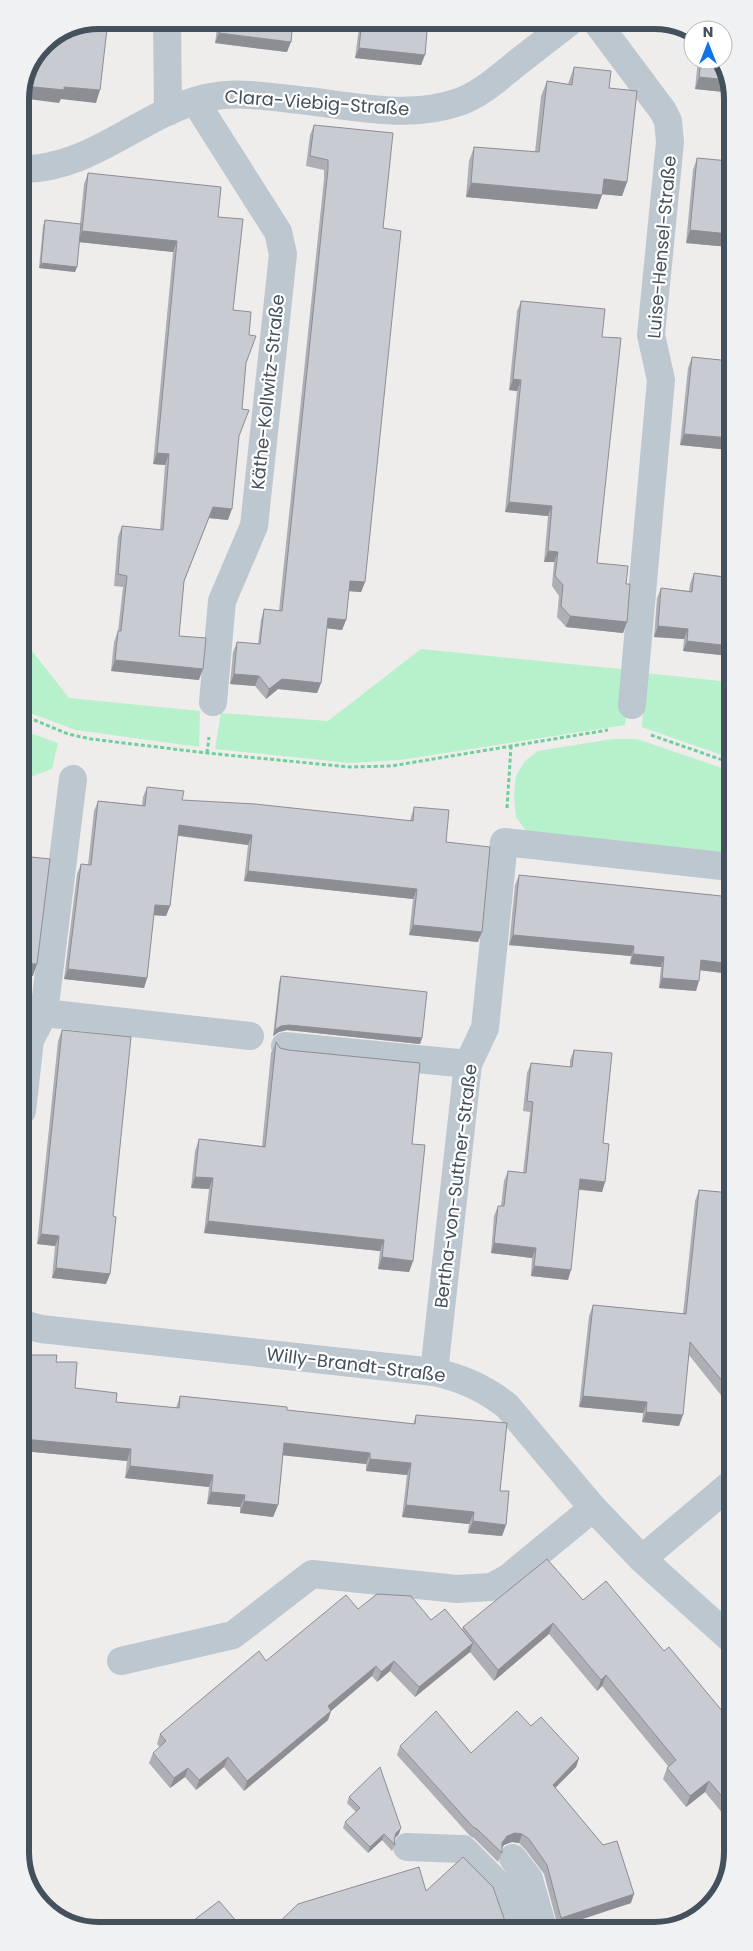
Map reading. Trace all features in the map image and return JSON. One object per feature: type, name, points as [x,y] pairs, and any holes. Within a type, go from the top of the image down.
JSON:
[{"type":"street","points":[[167,29],[168,112]]},
{"type":"street","name":"Clara-Viebig-Straße","points":[[29,168],[52,166],[81,157],[168,112],[195,101],[235,94],[406,111],[459,102],[482,90],[560,29]]},
{"type":"street","name":"Luise-Hensel-Straße","points":[[602,29],[663,111],[668,121],[670,142],[651,335],[661,380],[632,705]]},
{"type":"street","name":"Käthe-Kollwitz-Straße","points":[[195,101],[278,232],[283,254],[254,526],[222,601],[213,702]]},
{"type":"street","points":[[29,1049],[30,1040],[44,1013],[73,779]]},
{"type":"street","points":[[504,842],[724,866]]},
{"type":"street","name":"Bertha-von-Suttner-Straße","points":[[434,1372],[468,1064],[485,1028],[504,842]]},
{"type":"street","points":[[44,1013],[250,1036]]},
{"type":"street","points":[[285,1046],[468,1064]]},
{"type":"street","name":"Willy-Brandt-Straße","points":[[29,1326],[41,1329],[434,1372],[469,1382],[507,1406],[593,1508],[642,1559],[724,1634]]},
{"type":"street","points":[[642,1559],[724,1490]]},
{"type":"street","points":[[121,1661],[233,1635],[312,1574],[457,1589],[490,1587],[508,1578],[593,1508]]},
{"type":"street","points":[[407,1847],[463,1850],[503,1889],[515,1922]]},
{"type":"street","points":[[513,1858],[529,1879],[541,1922]]},
{"type":"path","points":[[29,718],[61,732],[82,738],[338,766],[391,766],[511,746],[504,842]]},
{"type":"green space","points":[[29,647],[69,698],[200,711],[199,747],[76,730],[29,713]]},
{"type":"green space","points":[[421,649],[631,670],[625,725],[400,760],[350,763],[215,749],[221,713],[328,721]]},
{"type":"green space","points":[[645,673],[724,681],[724,756],[642,727]]},
{"type":"green space","points":[[29,733],[58,743],[52,769],[29,777]]},
{"type":"green space","points":[[612,739],[637,739],[724,769],[724,852],[526,831],[516,817],[514,796],[516,776],[525,761],[538,751]]},
{"type":"building","points":[[107,29],[100,90],[64,87],[64,90],[30,87],[40,60],[60,40],[72,34],[85,30]]},
{"type":"building","points":[[219,29],[292,29],[291,42],[219,33]]},
{"type":"building","points":[[361,29],[427,29],[425,55],[359,48]]},
{"type":"building","points":[[574,67],[611,71],[609,88],[637,91],[627,182],[604,179],[602,195],[471,183],[474,147],[539,152],[547,81],[572,85]]},
{"type":"building","points":[[700,70],[718,70],[722,79],[699,77]]},
{"type":"building","points":[[314,125],[393,133],[383,228],[401,231],[365,582],[350,581],[346,620],[328,618],[321,683],[282,679],[269,689],[259,676],[234,674],[237,642],[260,644],[264,609],[282,611],[328,169],[328,160],[310,156]]},
{"type":"building","points":[[697,158],[724,161],[724,233],[690,230]]},
{"type":"building","points":[[88,173],[221,187],[218,217],[243,219],[233,310],[251,312],[249,335],[256,336],[246,363],[242,409],[249,410],[239,436],[232,509],[213,507],[184,581],[179,636],[206,638],[203,669],[115,660],[118,631],[121,631],[127,576],[118,574],[122,526],[163,530],[169,454],[157,453],[177,241],[82,231]]},
{"type":"building","points":[[45,220],[81,224],[77,267],[41,263]]},
{"type":"building","points":[[521,301],[605,309],[602,337],[621,338],[597,563],[628,566],[626,584],[630,584],[627,622],[570,616],[561,606],[563,585],[555,576],[558,552],[548,551],[552,506],[509,502],[521,380],[513,379]]},
{"type":"building","points":[[692,357],[724,360],[724,437],[684,434]]},
{"type":"building","points":[[694,573],[724,577],[724,645],[687,641],[688,629],[658,626],[661,588],[692,592]]},
{"type":"building","points":[[147,787],[184,791],[182,800],[255,804],[413,821],[414,807],[449,810],[446,842],[490,847],[482,932],[413,925],[417,889],[248,871],[252,835],[179,825],[170,906],[155,905],[147,978],[68,969],[81,864],[91,865],[98,801],[145,806]]},
{"type":"building","points":[[29,857],[50,859],[37,964],[29,963]]},
{"type":"building","points":[[519,875],[724,896],[724,963],[701,960],[699,981],[662,978],[664,957],[633,954],[634,946],[513,935]]},
{"type":"building","points":[[281,976],[427,992],[422,1038],[289,1025],[281,1026],[275,1030]]},
{"type":"building","points":[[62,1030],[131,1037],[113,1216],[116,1217],[110,1274],[56,1268],[59,1236],[41,1234]]},
{"type":"building","points":[[276,1042],[280,1048],[288,1050],[420,1063],[412,1144],[425,1145],[413,1261],[382,1257],[384,1240],[208,1221],[213,1178],[195,1177],[199,1139],[265,1147]]},
{"type":"building","points":[[574,1050],[612,1053],[603,1143],[609,1144],[605,1182],[580,1179],[571,1270],[534,1266],[536,1248],[494,1243],[498,1206],[504,1206],[508,1171],[526,1173],[533,1102],[527,1101],[531,1063],[572,1067]]},
{"type":"building","points":[[699,1190],[724,1192],[724,1383],[690,1342],[683,1415],[646,1412],[647,1402],[583,1396],[593,1305],[686,1314]]},
{"type":"building","points":[[29,1355],[57,1355],[56,1362],[77,1362],[75,1388],[117,1393],[116,1402],[179,1408],[180,1396],[287,1407],[287,1410],[415,1424],[416,1415],[507,1423],[500,1491],[509,1491],[506,1525],[473,1521],[474,1512],[406,1505],[411,1463],[370,1459],[370,1453],[284,1443],[278,1505],[244,1501],[245,1495],[211,1492],[213,1475],[130,1466],[131,1449],[29,1440]]},
{"type":"building","points":[[547,1559],[583,1600],[606,1581],[664,1651],[669,1647],[724,1713],[724,1799],[709,1781],[690,1796],[667,1768],[676,1760],[606,1675],[601,1680],[553,1623],[498,1670],[463,1627]]},
{"type":"building","points":[[377,1594],[411,1596],[431,1620],[445,1609],[473,1643],[419,1687],[394,1661],[381,1672],[376,1666],[328,1706],[331,1711],[247,1781],[228,1757],[199,1780],[188,1768],[174,1778],[153,1753],[166,1741],[160,1734],[259,1651],[266,1661],[346,1595],[358,1609]]},
{"type":"building","points":[[436,1711],[471,1753],[517,1711],[531,1726],[541,1717],[579,1758],[553,1785],[603,1845],[617,1841],[634,1894],[561,1918],[547,1865],[529,1839],[522,1834],[515,1833],[507,1836],[502,1843],[502,1853],[473,1827],[400,1746]]},
{"type":"building","points":[[380,1767],[401,1828],[396,1833],[395,1845],[384,1834],[370,1847],[345,1822],[360,1808],[349,1797]]},
{"type":"building","points":[[463,1857],[493,1887],[505,1922],[356,1922],[355,1920],[353,1922],[279,1922],[298,1904],[419,1867],[426,1891]]},
{"type":"building","points":[[219,1901],[237,1922],[191,1922]]}]
